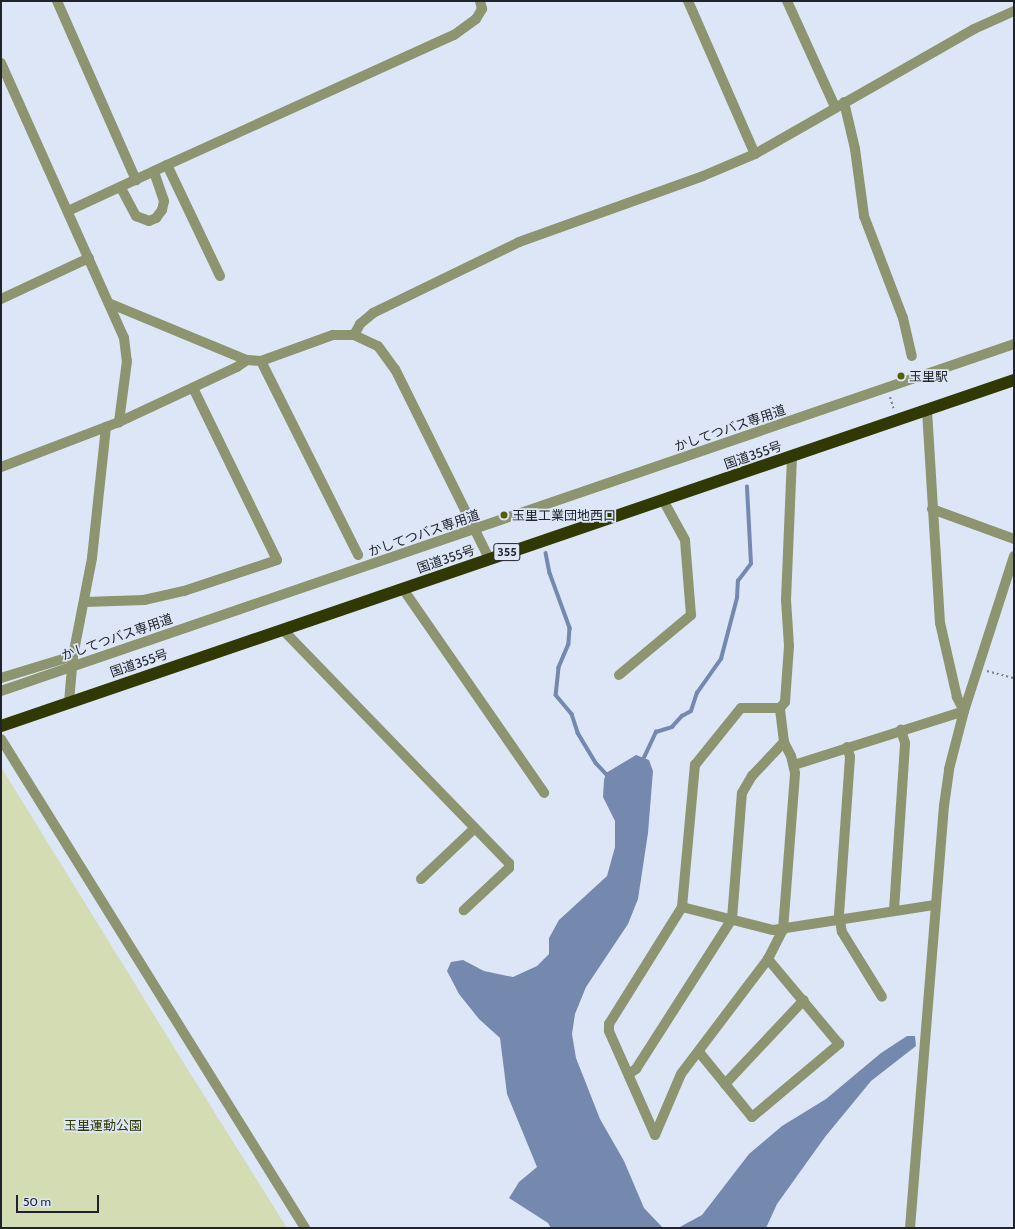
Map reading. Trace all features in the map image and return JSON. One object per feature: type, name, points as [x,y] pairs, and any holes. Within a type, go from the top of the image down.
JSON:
[{"type":"highway","name":"国道355号","points":[[1,726],[403,589],[489,558],[792,457],[1014,380]]},
{"type":"street","points":[[57,1],[136,180]]},
{"type":"street","points":[[68,211],[454,35],[476,19],[482,9],[480,1]]},
{"type":"street","points":[[688,1],[755,154]]},
{"type":"street","points":[[787,1],[840,104],[855,149],[864,216],[903,318],[912,356]]},
{"type":"street","points":[[354,335],[360,324],[373,313],[519,242],[697,178],[755,154],[840,104],[974,29],[1014,11]]},
{"type":"street","points":[[1,63],[111,304],[127,351],[119,422]]},
{"type":"street","points":[[167,165],[220,276]]},
{"type":"street","points":[[121,188],[136,216],[150,221],[159,214],[164,201],[154,172]]},
{"type":"street","points":[[1,299],[89,258]]},
{"type":"street","points":[[111,304],[247,360],[261,361],[333,335],[354,335],[378,346],[395,369],[489,558]]},
{"type":"street","name":"かしてつバス専用道","points":[[1,691],[73,661],[475,529],[1014,344]]},
{"type":"street","points":[[1,467],[119,422],[193,388],[247,360]]},
{"type":"street","points":[[261,361],[358,556]]},
{"type":"street","points":[[84,602],[144,600],[184,591],[277,560],[193,388]]},
{"type":"street","points":[[927,411],[940,623],[957,697],[964,711]]},
{"type":"street","points":[[69,702],[73,661],[92,558],[106,427]]},
{"type":"street","points":[[780,708],[741,708],[694,765],[682,907],[609,1024],[609,1031],[655,1135],[681,1074],[768,959],[783,930],[794,765],[784,742],[780,708],[785,702],[789,646],[786,600],[792,457]]},
{"type":"street","points":[[619,675],[691,615],[685,540],[663,500]]},
{"type":"street","points":[[932,509],[1014,539]]},
{"type":"street","points":[[910,1228],[935,905],[949,769],[964,711],[1014,556]]},
{"type":"street","points":[[403,589],[544,793]]},
{"type":"street","points":[[282,630],[475,828],[510,866],[464,910]]},
{"type":"street","points":[[1,678],[73,661]]},
{"type":"street","points":[[794,765],[964,711]]},
{"type":"street","points":[[894,910],[905,743],[901,730]]},
{"type":"street","points":[[1,739],[305,1228]]},
{"type":"street","points":[[629,1074],[636,1069],[732,919],[742,793],[752,776],[784,742]]},
{"type":"street","points":[[847,747],[850,757],[840,920],[842,932],[882,998]]},
{"type":"street","points":[[421,879],[475,828]]},
{"type":"street","points":[[682,907],[773,930],[783,930],[894,910],[935,905]]},
{"type":"street","points":[[699,1052],[752,1118],[839,1044],[804,1000],[768,959]]},
{"type":"street","points":[[725,1084],[804,1000]]},
{"type":"path","points":[[886,388],[898,420]]},
{"type":"path","points":[[978,669],[1014,678]]},
{"type":"green space","name":"玉里運動公園","points":[[1,767],[193,1078],[287,1228],[1,1228]]},
{"type":"water","points":[[636,755],[649,760],[653,771],[648,833],[638,899],[628,924],[586,987],[575,1014],[572,1034],[576,1058],[600,1119],[624,1161],[644,1208],[663,1228],[551,1228],[548,1223],[509,1198],[519,1182],[537,1167],[507,1094],[500,1038],[479,1019],[459,994],[447,971],[451,962],[463,960],[484,971],[513,977],[537,966],[549,954],[549,938],[559,920],[607,876],[615,847],[615,821],[603,797],[604,780],[606,773]]},
{"type":"water","points":[[907,1036],[915,1036],[916,1046],[871,1081],[825,1137],[777,1204],[766,1228],[678,1228],[702,1215],[749,1154],[782,1126],[826,1099],[881,1053]]},
{"type":"waterway","points":[[642,762],[656,732],[672,727],[682,716],[691,711],[697,693],[721,659],[737,598],[738,581],[751,564],[747,487]]},
{"type":"waterway","points":[[546,553],[550,573],[570,628],[569,644],[559,668],[556,695],[572,714],[578,733],[596,763],[609,777]]},
{"type":"place","name":"玉里駅","points":[[901,376]]},
{"type":"place","name":"玉里工業団地西口","points":[[504,515]]}]
